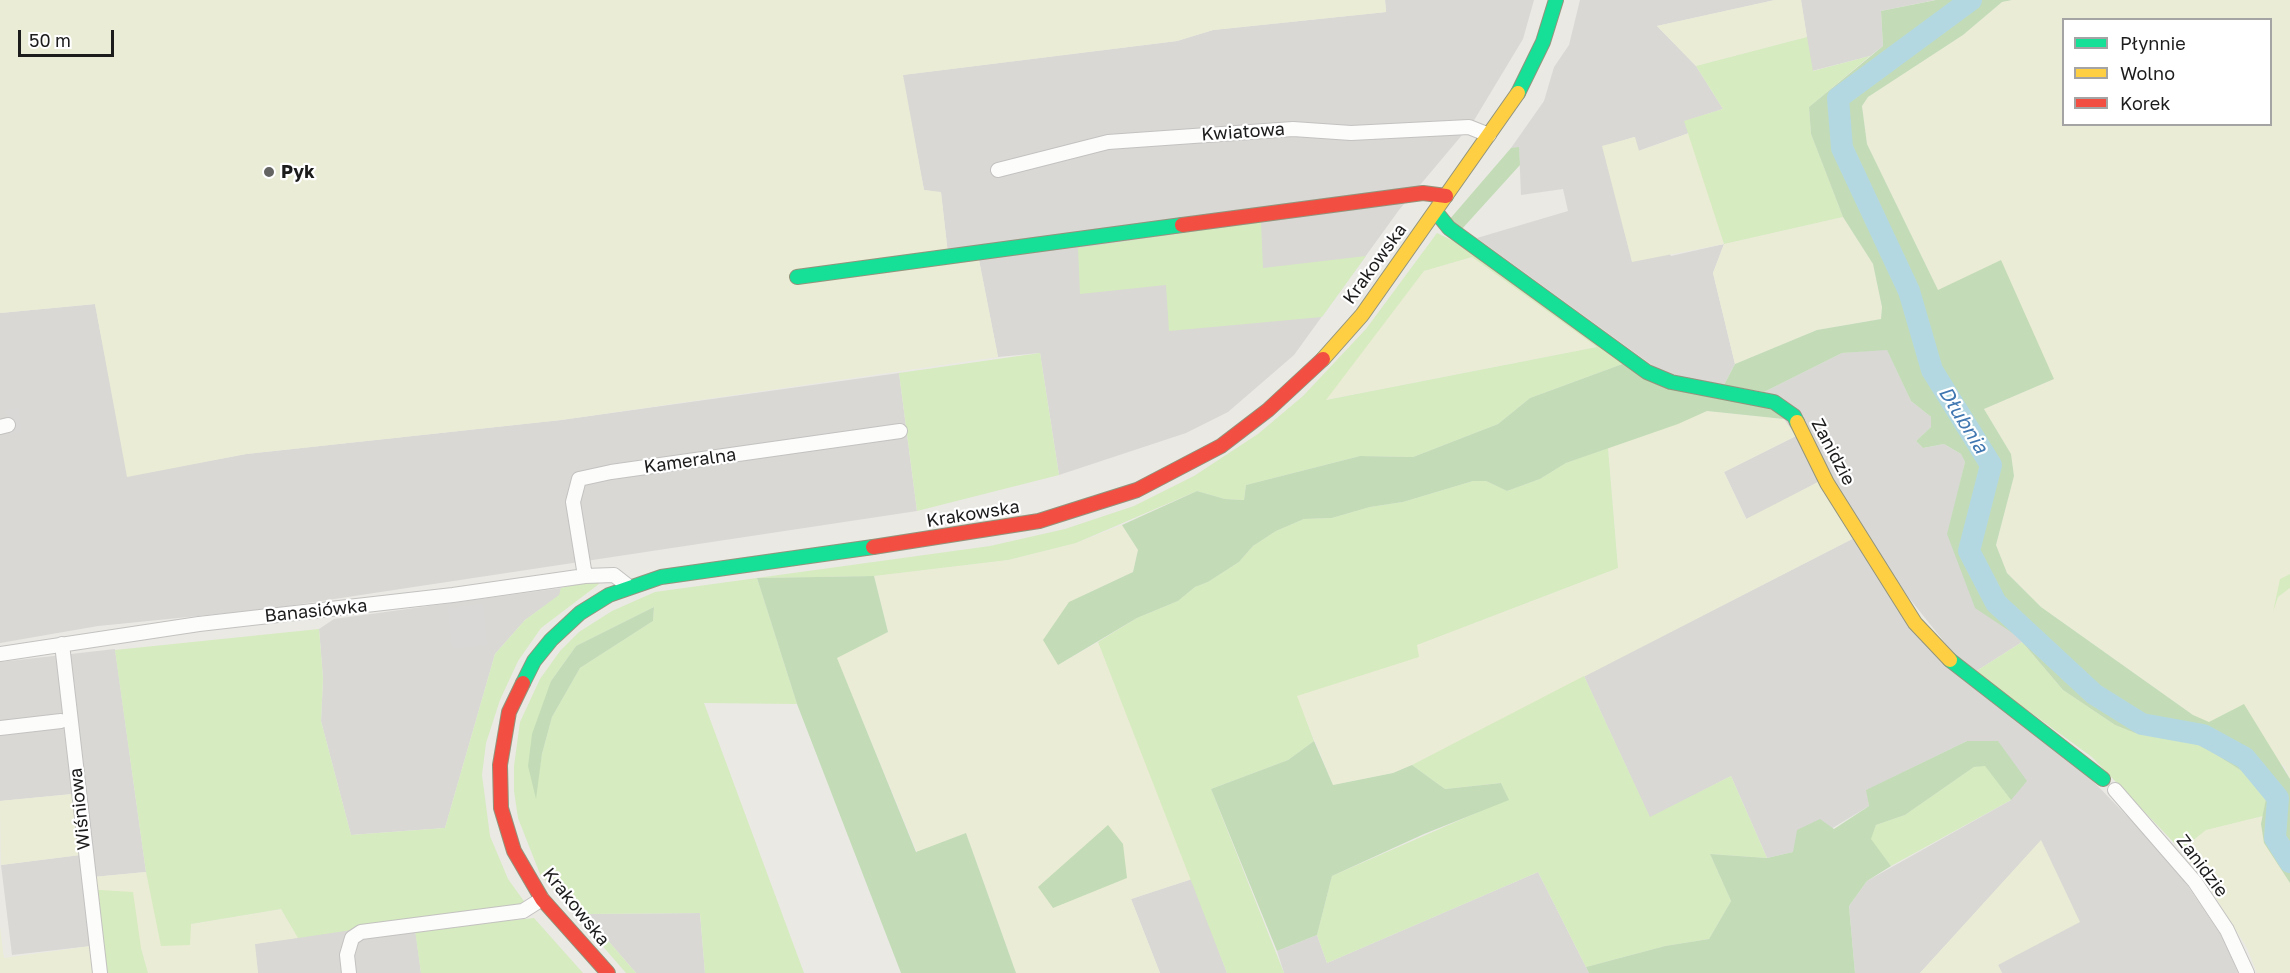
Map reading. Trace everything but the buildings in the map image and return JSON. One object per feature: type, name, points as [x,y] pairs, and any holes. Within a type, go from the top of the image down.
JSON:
[{"type":"main road","name":"Krakowska","points":[[608,973],[542,899],[514,851],[501,808],[502,739],[509,712],[534,661],[551,640],[580,614],[628,586],[700,570],[1013,527],[1108,501],[1154,482],[1202,457],[1246,428],[1314,369],[1362,315],[1489,135],[1534,64],[1550,26],[1556,0]]},
{"type":"main road","points":[[796,277],[1423,194],[1446,196]]},
{"type":"main road","name":"Zanidzie","points":[[1436,212],[1449,228],[1647,372],[1671,382],[1774,402],[1794,416],[1827,483],[1872,551],[1915,623],[1954,665],[2103,779]]},
{"type":"street","name":"Kwiatowa","points":[[998,170],[1108,142],[1131,140],[1293,129],[1351,133],[1469,127],[1489,135]]},
{"type":"street","name":"Kameralna","points":[[585,576],[573,501],[579,479],[611,472],[900,431]]},
{"type":"street","name":"Banasiówka","points":[[0,654],[199,624],[453,595],[585,576],[614,575],[628,586]]},
{"type":"street","name":"Wiśniowa","points":[[62,644],[100,973]]},
{"type":"street","points":[[0,728],[61,720]]},
{"type":"street","name":"Zanidzie","points":[[2115,790],[2195,882],[2227,930],[2247,973]]},
{"type":"street","points":[[349,973],[347,955],[352,938],[361,932],[523,911],[542,899]]},
{"type":"shaded area","points":[[1385,0],[1534,0],[1523,39],[1473,122],[1399,210],[1294,355],[1228,412],[1186,433],[1059,475],[1040,353],[998,357],[979,260],[948,254],[941,193],[924,190],[902,75],[1177,41],[1213,30],[1386,12]]},
{"type":"shaded area","points":[[1580,0],[1775,0],[1657,26],[1696,66],[1723,109],[1685,121],[1689,133],[1638,151],[1634,137],[1603,147],[1671,256],[1724,244],[1713,273],[1735,364],[1724,385],[1667,376],[1477,238],[1568,211],[1563,189],[1521,195],[1519,148],[1511,148],[1544,101],[1554,67],[1569,45]]},
{"type":"shaded area","points":[[1801,0],[1935,0],[1881,11],[1883,46],[1870,56],[1812,71]]},
{"type":"shaded area","points":[[95,304],[128,476],[246,454],[561,420],[899,373],[917,511],[268,609],[98,626],[0,643],[0,313]]},
{"type":"shaded area","points":[[1887,349],[1911,401],[1931,417],[1931,427],[1916,441],[1923,448],[1944,444],[1961,454],[1965,462],[1948,534],[1955,552],[2022,642],[1975,672],[1958,659],[1909,598],[1764,392],[1842,353]]},
{"type":"shaded area","points":[[18,408],[22,432],[10,434],[6,410]]},
{"type":"shaded area","points":[[1796,436],[1820,481],[1747,520],[1724,472]]},
{"type":"shaded area","points":[[1858,536],[1899,608],[2086,774],[2170,860],[2223,938],[2238,973],[2002,973],[1998,965],[2041,841],[1920,973],[1855,973],[1849,906],[1867,881],[2011,800],[1967,741],[1867,790],[1869,806],[1793,852],[1767,858],[1731,776],[1650,818],[1584,676]]},
{"type":"shaded area","points":[[561,588],[560,595],[525,620],[495,654],[445,828],[351,835],[321,721],[323,678],[319,629],[334,619]]},
{"type":"shaded area","points":[[483,604],[487,645],[452,649],[448,608]]},
{"type":"shaded area","points":[[115,649],[146,872],[83,878],[91,946],[12,955],[1,865],[80,855],[73,794],[0,801],[0,662]]},
{"type":"shaded area","points":[[1538,872],[1589,973],[1284,973],[1277,951],[1317,935],[1327,963]]},
{"type":"shaded area","points":[[1192,879],[1227,973],[1160,973],[1131,899]]},
{"type":"shaded area","points":[[700,913],[705,973],[636,973],[585,914]]},
{"type":"shaded area","points":[[414,920],[421,973],[258,973],[254,944]]},
{"type":"green space","points":[[0,0],[1385,0],[1386,12],[1213,30],[1177,41],[903,75],[924,190],[941,192],[948,254],[979,260],[998,357],[561,420],[246,454],[127,477],[95,304],[0,313]]},
{"type":"green space","points":[[1775,0],[1801,0],[1807,37],[1696,66],[1657,26]]},
{"type":"green space","points":[[1936,0],[2012,0],[2002,2],[1963,35],[1868,97],[1862,106],[1867,144],[1938,290],[2001,260],[2054,379],[1984,409],[2011,454],[2014,476],[1996,545],[2007,573],[2041,607],[2193,715],[2209,722],[2244,704],[2290,779],[2290,883],[2264,843],[2261,824],[2266,798],[2256,780],[2207,749],[2189,741],[2135,733],[2115,725],[2063,690],[2017,636],[1975,608],[1947,534],[1965,462],[1961,454],[1944,444],[1923,448],[1916,441],[1931,427],[1931,417],[1911,401],[1887,350],[1842,353],[1764,392],[1724,385],[1735,364],[1817,330],[1881,319],[1882,307],[1873,264],[1843,217],[1811,134],[1809,107],[1883,46],[1881,11]]},
{"type":"green space","points":[[2012,0],[2290,0],[2290,574],[2280,580],[2276,603],[2278,597],[2290,588],[2290,779],[2284,766],[2193,715],[2041,607],[2007,573],[1996,545],[2014,476],[2011,454],[1984,409],[2054,379],[1938,290],[1867,144],[1862,106],[1868,97],[1963,35],[2002,2]]},
{"type":"green space","points":[[1807,37],[1813,71],[1870,56],[1809,107],[1811,134],[1843,217],[1724,244],[1684,121],[1723,109],[1696,66]]},
{"type":"green space","points":[[1689,133],[1724,244],[1632,262],[1602,146],[1635,137],[1639,151]]},
{"type":"green space","points":[[1519,147],[1520,165],[1461,230],[1449,220],[1511,148]]},
{"type":"green space","points":[[1843,217],[1873,264],[1882,307],[1881,319],[1817,330],[1735,364],[1713,273],[1724,244]]},
{"type":"green space","points":[[1261,222],[1263,268],[1366,256],[1322,317],[1169,331],[1166,285],[1080,294],[1078,248]]},
{"type":"green space","points":[[1437,233],[1482,255],[1625,363],[1530,398],[1498,424],[1413,457],[1360,456],[1246,485],[1244,500],[1225,499],[1197,491],[1076,543],[1008,560],[874,576],[757,578],[990,546],[1065,529],[1134,506],[1194,476],[1258,434],[1303,396],[1366,329]],"holes":[[[1472,257],[1597,347],[1326,400],[1424,271]]]},
{"type":"green space","points":[[1472,257],[1597,347],[1325,400],[1424,271]]},
{"type":"green space","points":[[1040,353],[1059,475],[917,511],[899,373]]},
{"type":"green space","points":[[1625,363],[1771,404],[1784,419],[1707,411],[1678,424],[1566,463],[1540,479],[1507,491],[1486,481],[1473,481],[1403,502],[1370,507],[1332,518],[1304,519],[1276,531],[1253,546],[1239,562],[1208,582],[1195,587],[1178,601],[1137,618],[1058,665],[1043,640],[1069,602],[1133,572],[1138,550],[1122,525],[1197,491],[1225,499],[1244,500],[1246,485],[1360,456],[1413,457],[1498,424],[1530,398]]},
{"type":"green space","points":[[1707,411],[1784,419],[1796,436],[1724,472],[1746,519],[1820,481],[1858,536],[1412,765],[1393,773],[1333,785],[1296,696],[1418,657],[1417,645],[1618,568],[1608,448]]},
{"type":"green space","points":[[1608,448],[1618,568],[1417,645],[1419,657],[1297,696],[1314,741],[1288,760],[1211,789],[1284,973],[1227,973],[1098,642],[1137,618],[1178,601],[1195,587],[1208,582],[1239,562],[1253,546],[1276,531],[1304,519],[1332,518],[1370,507],[1403,502],[1473,481],[1486,481],[1507,491],[1540,479],[1566,463]]},
{"type":"green space","points":[[1122,525],[1138,550],[1133,572],[1084,595],[1058,665],[1098,642],[1192,879],[1131,899],[1160,973],[1016,973],[966,833],[917,852],[836,657],[888,632],[874,576],[1008,560],[1076,543]]},
{"type":"green space","points":[[2290,574],[2290,588],[2278,597],[2273,612],[2280,579]]},
{"type":"green space","points":[[874,576],[888,632],[837,658],[916,852],[966,833],[1016,973],[901,973],[797,704],[757,578]]},
{"type":"green space","points":[[757,578],[797,704],[704,703],[804,973],[705,973],[700,913],[585,914],[636,973],[626,973],[540,874],[518,818],[514,791],[514,766],[520,722],[540,679],[560,651],[579,632],[612,611],[655,592]],"holes":[[[654,607],[653,621],[580,668],[552,717],[542,754],[535,797],[551,681],[576,646]]]},
{"type":"green space","points":[[597,579],[599,584],[541,628],[518,661],[500,700],[486,743],[482,775],[490,836],[508,879],[526,904],[298,938],[281,909],[191,924],[190,945],[161,946],[146,872],[115,650],[319,629],[323,678],[321,721],[351,835],[445,828],[495,654],[525,620],[559,595],[561,588]]},
{"type":"green space","points":[[654,607],[653,621],[580,668],[552,717],[542,754],[536,799],[528,766],[532,734],[551,681],[576,646]]},
{"type":"green space","points":[[2022,642],[2063,690],[2115,725],[2135,733],[2189,741],[2207,749],[2256,780],[2266,798],[2263,816],[2206,830],[2181,850],[2092,757],[1975,672]]},
{"type":"green space","points":[[1584,676],[1650,817],[1731,776],[1767,858],[1710,854],[1731,901],[1709,939],[1665,946],[1586,967],[1538,872],[1327,963],[1317,935],[1332,876],[1508,799],[1501,783],[1445,789],[1412,765]]},
{"type":"green space","points":[[1314,741],[1333,785],[1393,773],[1412,765],[1445,789],[1501,783],[1509,800],[1424,834],[1332,876],[1317,935],[1277,951],[1211,789],[1288,760]]},
{"type":"green space","points":[[1967,741],[1998,741],[2027,781],[2011,800],[1985,766],[1974,767],[1905,815],[1876,825],[1871,839],[1891,866],[1867,881],[1849,906],[1855,973],[1589,973],[1586,967],[1665,946],[1709,939],[1731,901],[1710,854],[1767,858],[1793,852],[1797,830],[1820,819],[1834,829],[1869,806],[1866,790]]},
{"type":"green space","points":[[1985,765],[2011,800],[1891,866],[1870,839],[1876,825],[1905,815],[1974,767]]},
{"type":"green space","points":[[73,794],[80,855],[1,865],[0,801]]},
{"type":"green space","points":[[2263,816],[2261,824],[2290,883],[2290,973],[2257,973],[2247,948],[2211,890],[2181,850],[2206,830]]},
{"type":"green space","points":[[1108,825],[1123,844],[1127,878],[1053,908],[1038,887]]},
{"type":"green space","points":[[2041,840],[2080,922],[1998,965],[2002,973],[1920,973]]},
{"type":"green space","points":[[146,872],[162,946],[191,924],[281,909],[298,938],[255,944],[258,973],[148,973],[141,948],[84,889],[83,878]]},
{"type":"green space","points":[[84,889],[133,892],[141,948],[148,973],[94,973]]},
{"type":"green space","points":[[534,918],[583,973],[421,973],[415,930]]},
{"type":"green space","points":[[0,927],[4,958],[91,946],[94,973],[0,973]]},
{"type":"waterway","name":"Dłubnia","points":[[1971,0],[1838,98],[1842,148],[1909,291],[1932,370],[1991,465],[1969,551],[1996,603],[2094,694],[2142,724],[2203,735],[2245,758],[2278,798],[2275,838],[2290,862]]},
{"type":"traffic: fast","points":[[1518,93],[1543,42],[1556,0]]},
{"type":"traffic: fast","points":[[1436,212],[1449,228],[1647,372],[1671,382],[1774,402],[1794,416],[1797,422]]},
{"type":"traffic: fast","points":[[797,277],[1182,225]]},
{"type":"traffic: fast","points":[[523,683],[534,661],[551,640],[580,613],[609,595],[661,577],[873,547]]},
{"type":"traffic: fast","points":[[1950,660],[2103,779]]},
{"type":"traffic: slow","points":[[1323,359],[1362,315],[1518,93]]},
{"type":"traffic: slow","points":[[1797,422],[1827,483],[1915,623],[1950,660]]},
{"type":"traffic: jam","points":[[1182,225],[1423,193],[1446,196]]},
{"type":"traffic: jam","points":[[873,547],[1039,521],[1137,490],[1221,446],[1268,410],[1323,359]]},
{"type":"traffic: jam","points":[[523,683],[509,712],[500,765],[501,808],[514,851],[542,899],[608,973]]},
{"type":"place","name":"Pyk","points":[[269,172]]}]
